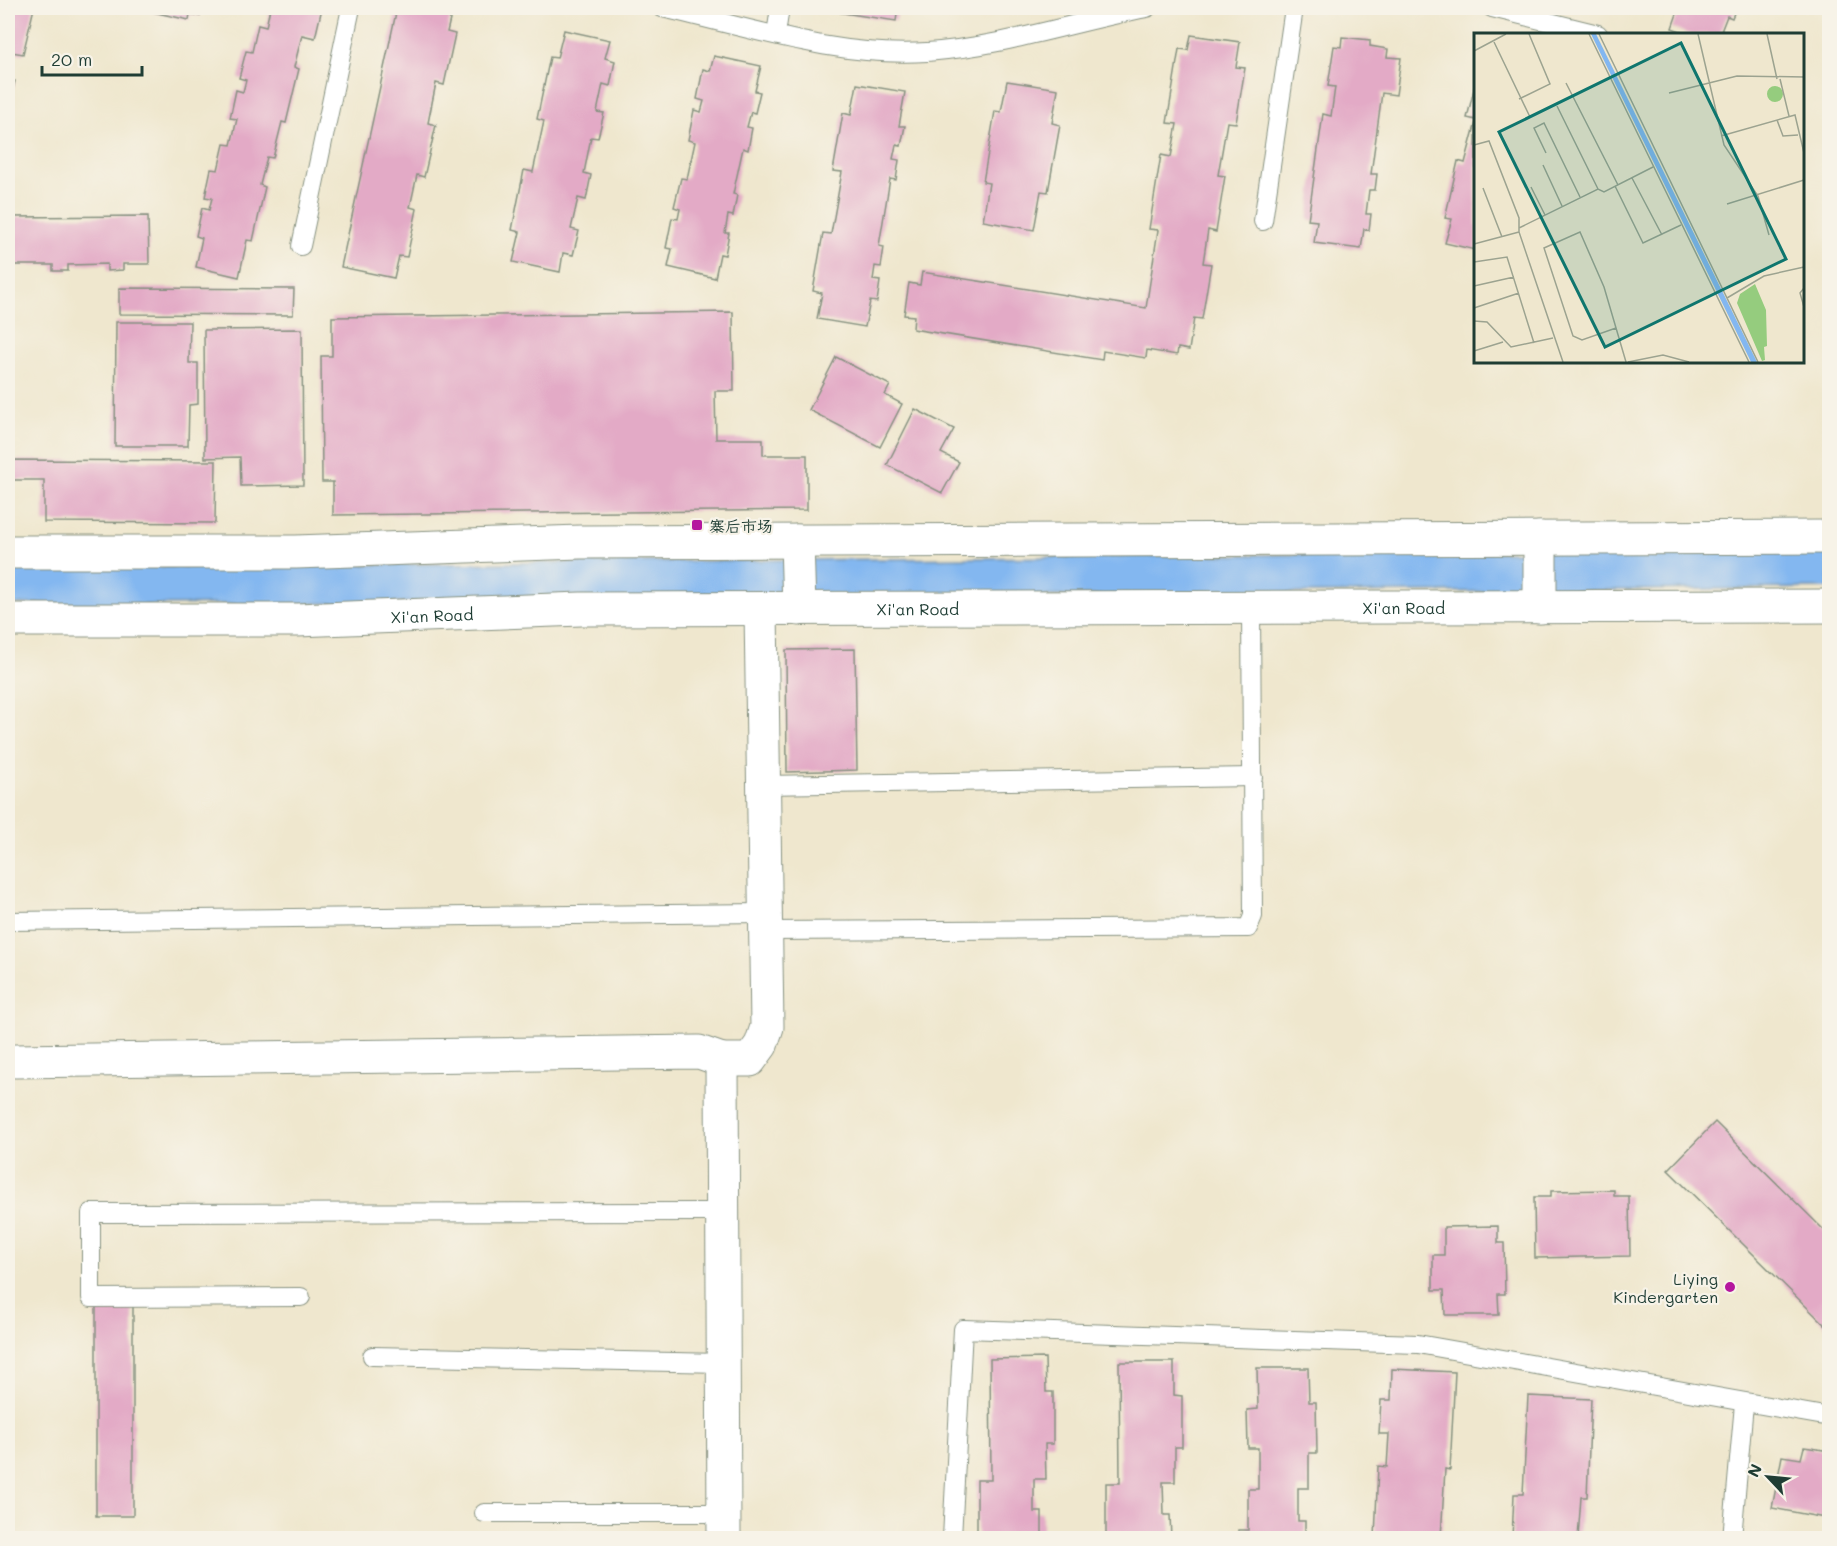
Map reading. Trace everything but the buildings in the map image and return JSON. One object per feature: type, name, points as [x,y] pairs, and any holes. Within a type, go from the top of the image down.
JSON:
[{"type":"street","points":[[8,552],[296,552],[580,542],[797,547],[1540,544],[1830,537]]},
{"type":"street","points":[[1540,544],[1540,601]]},
{"type":"street","points":[[797,547],[799,605]]},
{"type":"street","name":"Xi'an Road","points":[[8,620],[297,620],[581,609],[761,609],[799,605],[1251,607],[1540,601],[1830,606]]},
{"type":"street","points":[[15,1061],[699,1052],[722,1060],[750,1060],[761,1045],[767,1027],[761,609]]},
{"type":"street","points":[[722,1060],[724,1526]]},
{"type":"lane","points":[[300,246],[351,8]]},
{"type":"lane","points":[[662,8],[846,48],[925,52],[996,44],[1147,8]]},
{"type":"lane","points":[[776,34],[780,8]]},
{"type":"lane","points":[[1263,221],[1294,8]]},
{"type":"lane","points":[[1492,8],[1594,33]]},
{"type":"lane","points":[[8,921],[765,922],[1248,928],[1253,916],[1251,607]]},
{"type":"lane","points":[[763,785],[1252,777]]},
{"type":"lane","points":[[301,1297],[91,1298],[91,1213],[723,1212]]},
{"type":"lane","points":[[952,1539],[963,1329],[1418,1344],[1744,1404],[1830,1417]]},
{"type":"lane","points":[[372,1356],[723,1363]]},
{"type":"lane","points":[[1732,1539],[1744,1404]]},
{"type":"lane","points":[[484,1513],[724,1526]]},
{"type":"water","points":[[1830,550],[1829,588],[159,605],[8,604],[8,566],[159,567]]},
{"type":"place","name":"寨后市场","points":[[697,525]]},
{"type":"place","name":"Liying Kindergarten","points":[[1730,1287]]}]
